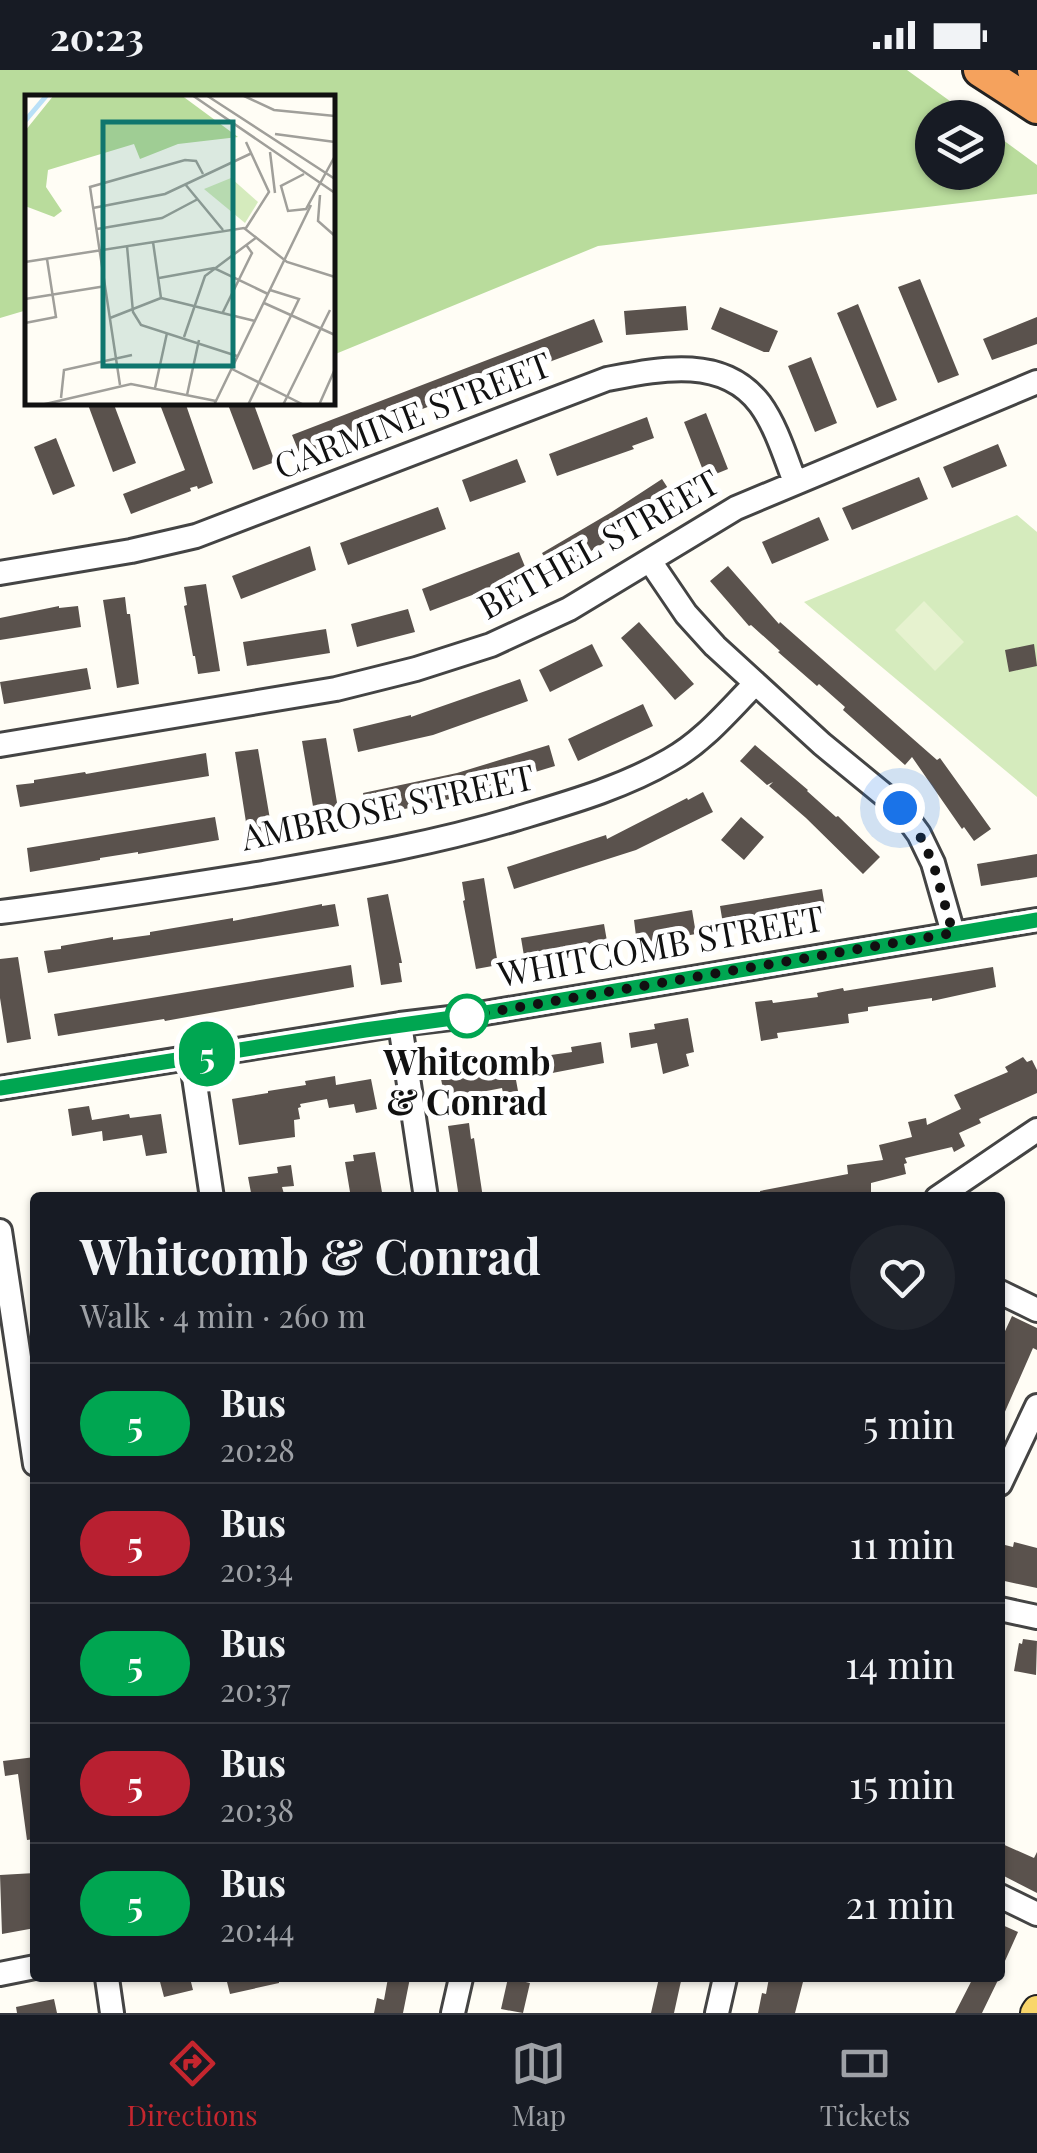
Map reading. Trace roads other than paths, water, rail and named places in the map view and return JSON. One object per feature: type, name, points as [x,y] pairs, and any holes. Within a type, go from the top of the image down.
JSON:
[{"type":"highway","points":[[980,70],[1037,107]]},
{"type":"street","name":"CARMINE STREET","points":[[0,574],[196,536],[608,379],[656,370],[689,368],[718,373],[742,384],[761,405],[795,482]]},
{"type":"street","name":"BETHEL STREET","points":[[0,745],[336,689],[416,670],[491,645],[569,608],[736,508],[1037,382]]},
{"type":"street","points":[[650,562],[714,646],[900,808],[933,863],[953,933]]},
{"type":"street","name":"AMBROSE STREET","points":[[0,912],[371,854],[547,810],[591,796],[670,760],[702,738],[754,684]]},
{"type":"street","name":"WHITCOMB STREET","points":[[0,1088],[467,1016],[1037,920]]},
{"type":"street","points":[[400,1024],[425,1192]]},
{"type":"street","points":[[191,1057],[211,1192]]},
{"type":"street","points":[[946,1192],[1037,1130]]},
{"type":"street","points":[[0,1231],[12,1379],[30,1446]]},
{"type":"street","points":[[1005,1294],[1037,1310]]},
{"type":"street","points":[[1005,1473],[1037,1406]]},
{"type":"street","points":[[1005,1610],[1037,1617]]},
{"type":"street","points":[[1005,1898],[1037,1914]]},
{"type":"street","points":[[0,1974],[30,1967]]},
{"type":"street","points":[[108,1982],[112,2013]]},
{"type":"street","points":[[453,2013],[460,1982]]},
{"type":"street","points":[[717,2013],[724,1982]]},
{"type":"place","name":"Whitcomb & Conrad","points":[[467,1016]]}]
